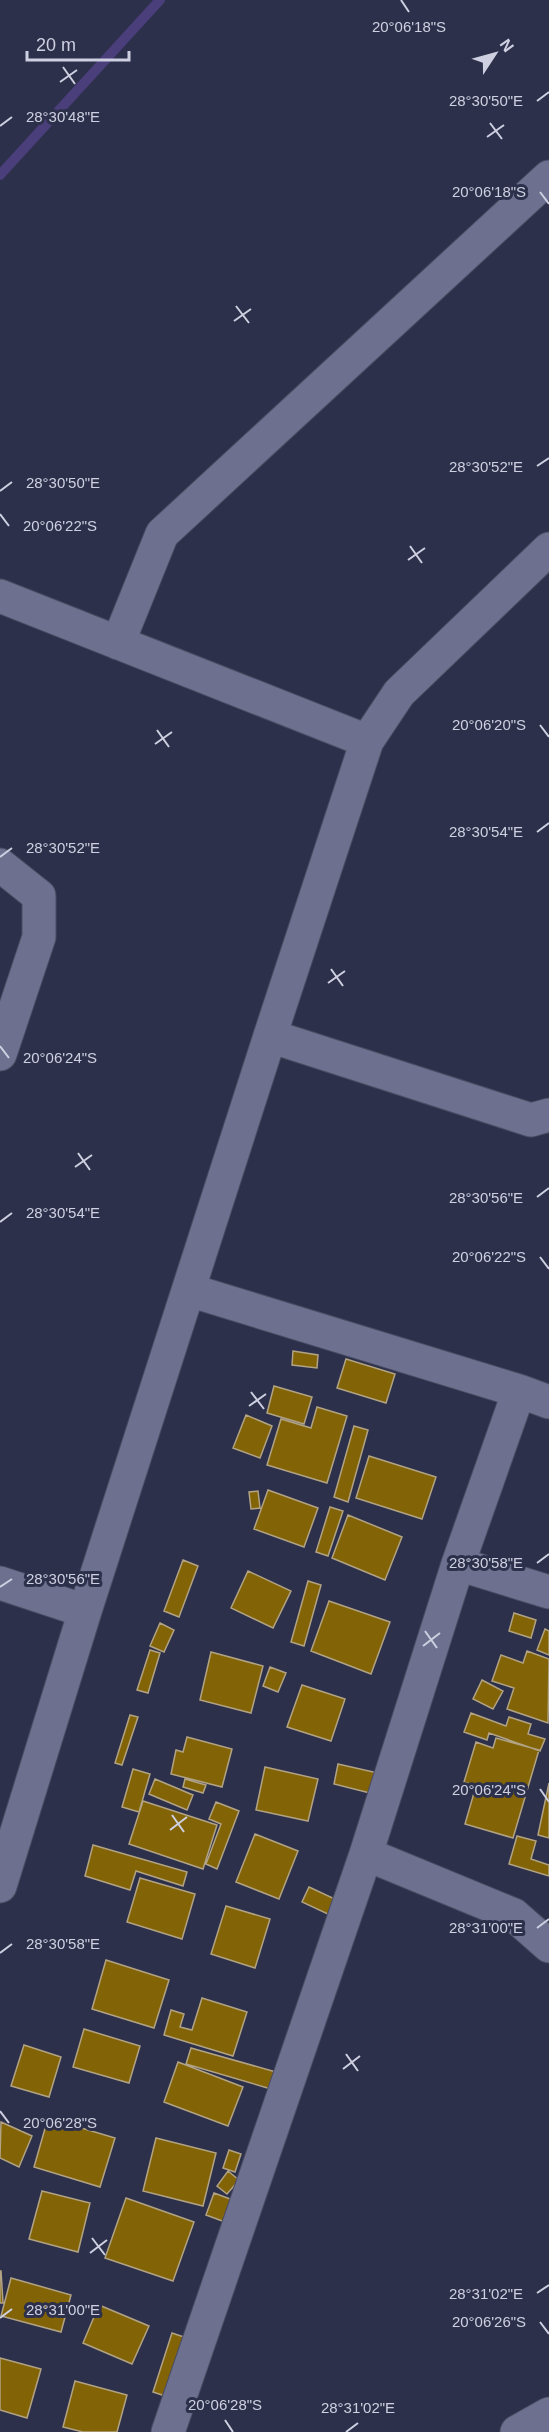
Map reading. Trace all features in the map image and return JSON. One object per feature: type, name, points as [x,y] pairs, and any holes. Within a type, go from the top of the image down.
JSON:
[{"type":"street","points":[[118,643],[162,534],[549,177]]},
{"type":"street","points":[[0,1886],[85,1611],[367,741],[399,693],[549,549]]},
{"type":"street","points":[[0,596],[367,741]]},
{"type":"street","points":[[0,865],[39,896],[39,937],[0,1054]]},
{"type":"street","points":[[270,1036],[531,1120],[549,1115]]},
{"type":"street","points":[[175,2430],[366,1854],[458,1564],[534,1397],[189,1290]]},
{"type":"street","points":[[458,1564],[549,1592]]},
{"type":"street","points":[[0,1583],[85,1611]]},
{"type":"street","points":[[366,1854],[513,1915],[549,1946]]},
{"type":"street","points":[[517,2432],[549,2414]]},
{"type":"building","points":[[293,1351],[318,1355],[317,1368],[292,1365]]},
{"type":"building","points":[[346,1359],[395,1374],[386,1403],[337,1388]]},
{"type":"building","points":[[274,1386],[312,1397],[304,1424],[267,1413]]},
{"type":"building","points":[[317,1407],[347,1416],[327,1483],[267,1465],[281,1419],[311,1428]]},
{"type":"building","points":[[246,1415],[272,1426],[260,1458],[233,1448]]},
{"type":"building","points":[[354,1426],[368,1430],[348,1502],[334,1497]]},
{"type":"building","points":[[369,1456],[436,1477],[422,1519],[356,1498]]},
{"type":"building","points":[[268,1490],[318,1508],[304,1547],[254,1529]]},
{"type":"building","points":[[258,1491],[260,1508],[251,1509],[249,1492]]},
{"type":"building","points":[[330,1507],[343,1511],[328,1556],[316,1552]]},
{"type":"building","points":[[348,1515],[402,1537],[385,1580],[332,1558]]},
{"type":"building","points":[[183,1560],[198,1566],[179,1617],[164,1611]]},
{"type":"building","points":[[248,1571],[291,1591],[273,1628],[231,1608]]},
{"type":"building","points":[[308,1581],[321,1585],[304,1646],[291,1642]]},
{"type":"building","points":[[329,1601],[390,1622],[371,1674],[311,1651]]},
{"type":"building","points":[[514,1613],[536,1620],[531,1638],[509,1631]]},
{"type":"building","points":[[160,1623],[174,1630],[164,1652],[150,1646]]},
{"type":"building","points":[[545,1629],[549,1631],[549,1655],[537,1650]]},
{"type":"building","points":[[150,1650],[160,1653],[148,1693],[137,1690]]},
{"type":"building","points":[[527,1651],[549,1659],[548,1723],[507,1709],[514,1688],[492,1681],[501,1655],[523,1663]]},
{"type":"building","points":[[211,1652],[263,1666],[251,1713],[200,1700]]},
{"type":"building","points":[[270,1667],[286,1673],[278,1692],[263,1686]]},
{"type":"building","points":[[482,1680],[503,1691],[493,1709],[473,1699]]},
{"type":"building","points":[[302,1685],[345,1699],[331,1741],[287,1727]]},
{"type":"building","points":[[471,1713],[506,1726],[509,1717],[531,1724],[528,1734],[545,1739],[540,1751],[489,1733],[487,1740],[464,1732]]},
{"type":"building","points":[[130,1715],[138,1717],[122,1765],[115,1763]]},
{"type":"building","points":[[187,1737],[232,1749],[222,1787],[171,1774],[176,1750],[183,1752]]},
{"type":"building","points":[[496,1738],[539,1750],[513,1838],[465,1824],[476,1786],[464,1782],[476,1742],[493,1748]]},
{"type":"building","points":[[338,1764],[378,1773],[374,1794],[334,1784]]},
{"type":"building","points":[[265,1767],[318,1779],[308,1821],[256,1810]]},
{"type":"building","points":[[133,1769],[150,1774],[139,1812],[122,1807]]},
{"type":"building","points":[[155,1779],[193,1795],[187,1810],[149,1794]]},
{"type":"building","points":[[185,1779],[206,1785],[203,1793],[183,1787]]},
{"type":"building","points":[[549,1783],[549,1838],[538,1835]]},
{"type":"building","points":[[143,1801],[217,1825],[203,1869],[129,1844]]},
{"type":"building","points":[[216,1802],[239,1811],[217,1869],[206,1864],[221,1824],[209,1819]]},
{"type":"building","points":[[255,1834],[298,1851],[279,1899],[236,1882]]},
{"type":"building","points":[[517,1836],[536,1841],[531,1859],[549,1865],[549,1876],[509,1864]]},
{"type":"building","points":[[93,1845],[187,1872],[183,1886],[136,1871],[130,1890],[85,1876]]},
{"type":"building","points":[[140,1878],[195,1894],[182,1939],[127,1922]]},
{"type":"building","points":[[309,1887],[337,1900],[330,1915],[302,1902]]},
{"type":"building","points":[[226,1906],[270,1919],[255,1968],[211,1954]]},
{"type":"building","points":[[106,1960],[169,1980],[154,2028],[92,2009]]},
{"type":"building","points":[[202,1998],[247,2012],[233,2056],[164,2035],[171,2010],[184,2014],[180,2027],[192,2030]]},
{"type":"building","points":[[84,2029],[140,2046],[129,2083],[73,2067]]},
{"type":"building","points":[[24,2045],[61,2057],[49,2097],[11,2086]]},
{"type":"building","points":[[191,2048],[276,2072],[271,2089],[186,2064]]},
{"type":"building","points":[[178,2062],[243,2087],[228,2126],[164,2102]]},
{"type":"building","points":[[48,2118],[115,2138],[100,2187],[34,2167]]},
{"type":"building","points":[[1,2122],[32,2136],[19,2167],[0,2158]]},
{"type":"building","points":[[156,2138],[216,2153],[203,2206],[143,2191]]},
{"type":"building","points":[[229,2150],[241,2154],[235,2172],[223,2168]]},
{"type":"building","points":[[228,2171],[239,2180],[227,2194],[217,2186]]},
{"type":"building","points":[[42,2191],[90,2203],[78,2252],[29,2239]]},
{"type":"building","points":[[214,2193],[233,2200],[225,2222],[206,2215]]},
{"type":"building","points":[[126,2198],[194,2222],[173,2281],[105,2258]]},
{"type":"building","points":[[1,2271],[3,2303],[0,2303]]},
{"type":"building","points":[[11,2278],[71,2295],[61,2332],[1,2316]]},
{"type":"building","points":[[99,2305],[149,2326],[132,2364],[83,2343]]},
{"type":"building","points":[[172,2333],[184,2337],[165,2396],[153,2392]]},
{"type":"building","points":[[0,2358],[41,2369],[27,2418],[0,2410]]},
{"type":"building","points":[[75,2381],[127,2395],[117,2432],[83,2432],[63,2427]]},
{"type":"waterway","points":[[0,175],[160,0]]}]
